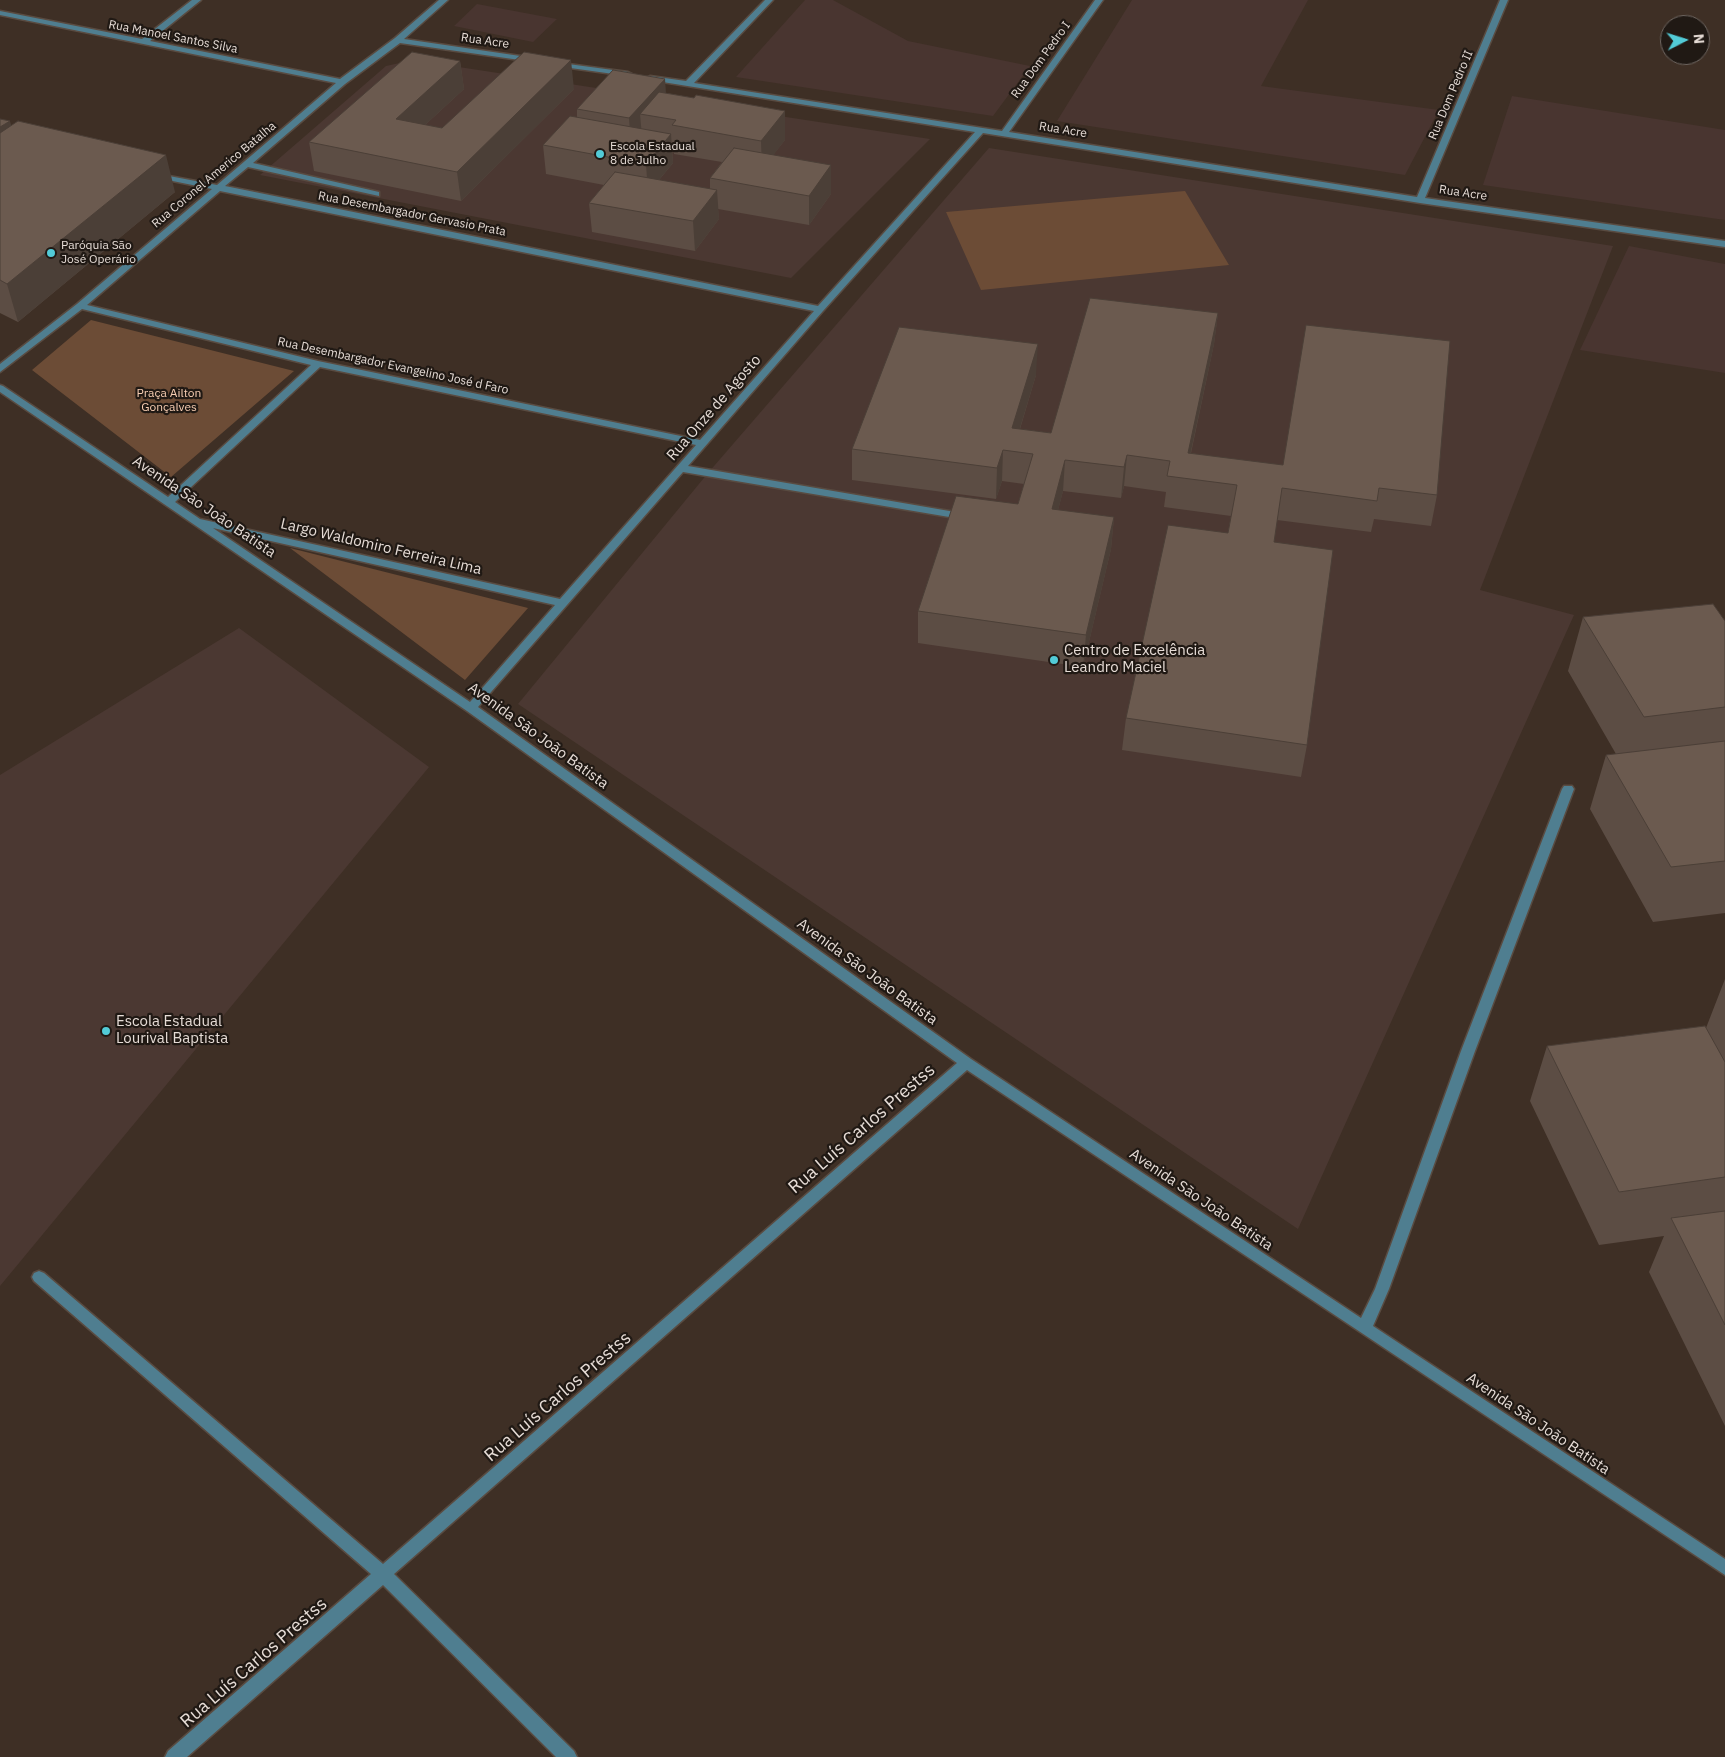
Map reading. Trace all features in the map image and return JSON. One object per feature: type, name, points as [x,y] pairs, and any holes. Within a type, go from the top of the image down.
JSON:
[{"type":"street","points":[[143,42],[197,0]]},
{"type":"street","name":"Rua Coronel Americo Batalha","points":[[0,369],[80,306],[342,82],[398,40],[444,0]]},
{"type":"street","points":[[690,83],[769,0]]},
{"type":"street","name":"Rua Dom Pedro I","points":[[1004,134],[1099,0]]},
{"type":"street","name":"Rua Dom Pedro II","points":[[1420,200],[1504,0]]},
{"type":"street","name":"Rua Manoel Santos Silva","points":[[0,14],[342,82]]},
{"type":"street","name":"Rua Acre","points":[[398,40],[690,83],[1420,200],[1725,244]]},
{"type":"street","name":"Rua Onze de Agosto","points":[[471,708],[820,309],[981,131]]},
{"type":"street","points":[[246,164],[376,194]]},
{"type":"street","name":"Rua Desembargador Gervasio Prata","points":[[151,174],[820,309]]},
{"type":"street","name":"Rua Desembargador Evangelino José d Faro","points":[[80,306],[318,364],[702,443]]},
{"type":"street","points":[[169,502],[318,364]]},
{"type":"street","name":"Avenida São João Batista","points":[[0,388],[471,708],[966,1063],[1725,1568]]},
{"type":"street","points":[[681,468],[961,516]]},
{"type":"street","name":"Largo Waldomiro Ferreira Lima","points":[[193,520],[562,603]]},
{"type":"street","points":[[1364,1328],[1382,1288],[1468,1052],[1568,789]]},
{"type":"street","name":"Rua Luís Carlos Prestss","points":[[174,1757],[384,1575],[966,1063]]},
{"type":"street","points":[[39,1277],[384,1575],[568,1757]]},
{"type":"shaded area","points":[[805,0],[833,0],[908,41],[1030,66],[993,116],[736,77]]},
{"type":"shaded area","points":[[1132,0],[1308,0],[1261,86],[1439,110],[1405,175],[1057,121]]},
{"type":"shaded area","points":[[477,4],[557,19],[533,42],[454,26]]},
{"type":"shaded area","name":"Escola Estadual 8 de Julho","points":[[413,60],[930,139],[791,278],[260,175],[386,66]]},
{"type":"shaded area","points":[[1512,96],[1725,130],[1725,220],[1483,185]]},
{"type":"shaded area","name":"Centro de Excelência Leandro Maciel","points":[[989,148],[1613,246],[1480,590],[1574,615],[1298,1229],[518,704],[708,473]]},
{"type":"shaded area","points":[[1629,246],[1725,264],[1725,373],[1580,350]]},
{"type":"shaded area","name":"Escola Estadual Lourival Baptista","points":[[239,628],[429,767],[0,1286],[0,775]]},
{"type":"green space","points":[[1185,191],[1229,265],[981,290],[946,212]]},
{"type":"green space","name":"Praça Ailton Gonçalves","points":[[91,320],[294,371],[171,477],[32,370]]},
{"type":"green space","points":[[290,548],[528,608],[465,680]]},
{"type":"building","points":[[412,52],[460,61],[396,119],[442,128],[524,52],[571,60],[457,172],[309,142]]},
{"type":"building","points":[[613,70],[665,79],[629,118],[577,109]]},
{"type":"building","points":[[659,92],[694,98],[696,95],[785,111],[761,141],[672,125],[676,120],[640,114]]},
{"type":"building","points":[[570,116],[671,134],[646,164],[543,145]]},
{"type":"building","points":[[0,119],[10,121],[0,127]]},
{"type":"building","points":[[18,121],[166,155],[7,284],[0,280],[0,133]]},
{"type":"building","points":[[734,148],[831,165],[809,196],[710,178]]},
{"type":"building","points":[[615,172],[717,190],[693,221],[589,203]]},
{"type":"building","points":[[1090,298],[1218,313],[1188,453],[1283,465],[1306,325],[1450,341],[1437,495],[1379,488],[1377,501],[1282,488],[1274,542],[1333,550],[1307,745],[1126,718],[1168,525],[1228,533],[1237,485],[1167,476],[1170,461],[1127,455],[1124,467],[1065,460],[1052,509],[1114,517],[1086,635],[918,611],[956,496],[1018,504],[1033,454],[1003,450],[997,468],[852,449],[899,327],[1038,344],[1012,428],[1051,433]]},
{"type":"building","points":[[1713,604],[1725,621],[1725,707],[1644,717],[1583,617]]},
{"type":"building","points":[[1725,741],[1725,861],[1671,867],[1606,755]]},
{"type":"building","points":[[1705,1026],[1725,1062],[1725,1177],[1619,1192],[1547,1046]]},
{"type":"building","points":[[1725,1211],[1725,1325],[1671,1218]]},
{"type":"place","name":"Escola Estadual 8 de Julho","points":[[600,154]]},
{"type":"place","name":"Paróquia São José Operário","points":[[51,253]]},
{"type":"place","name":"Centro de Excelência Leandro Maciel","points":[[1054,660]]},
{"type":"place","name":"Escola Estadual Lourival Baptista","points":[[106,1031]]}]
